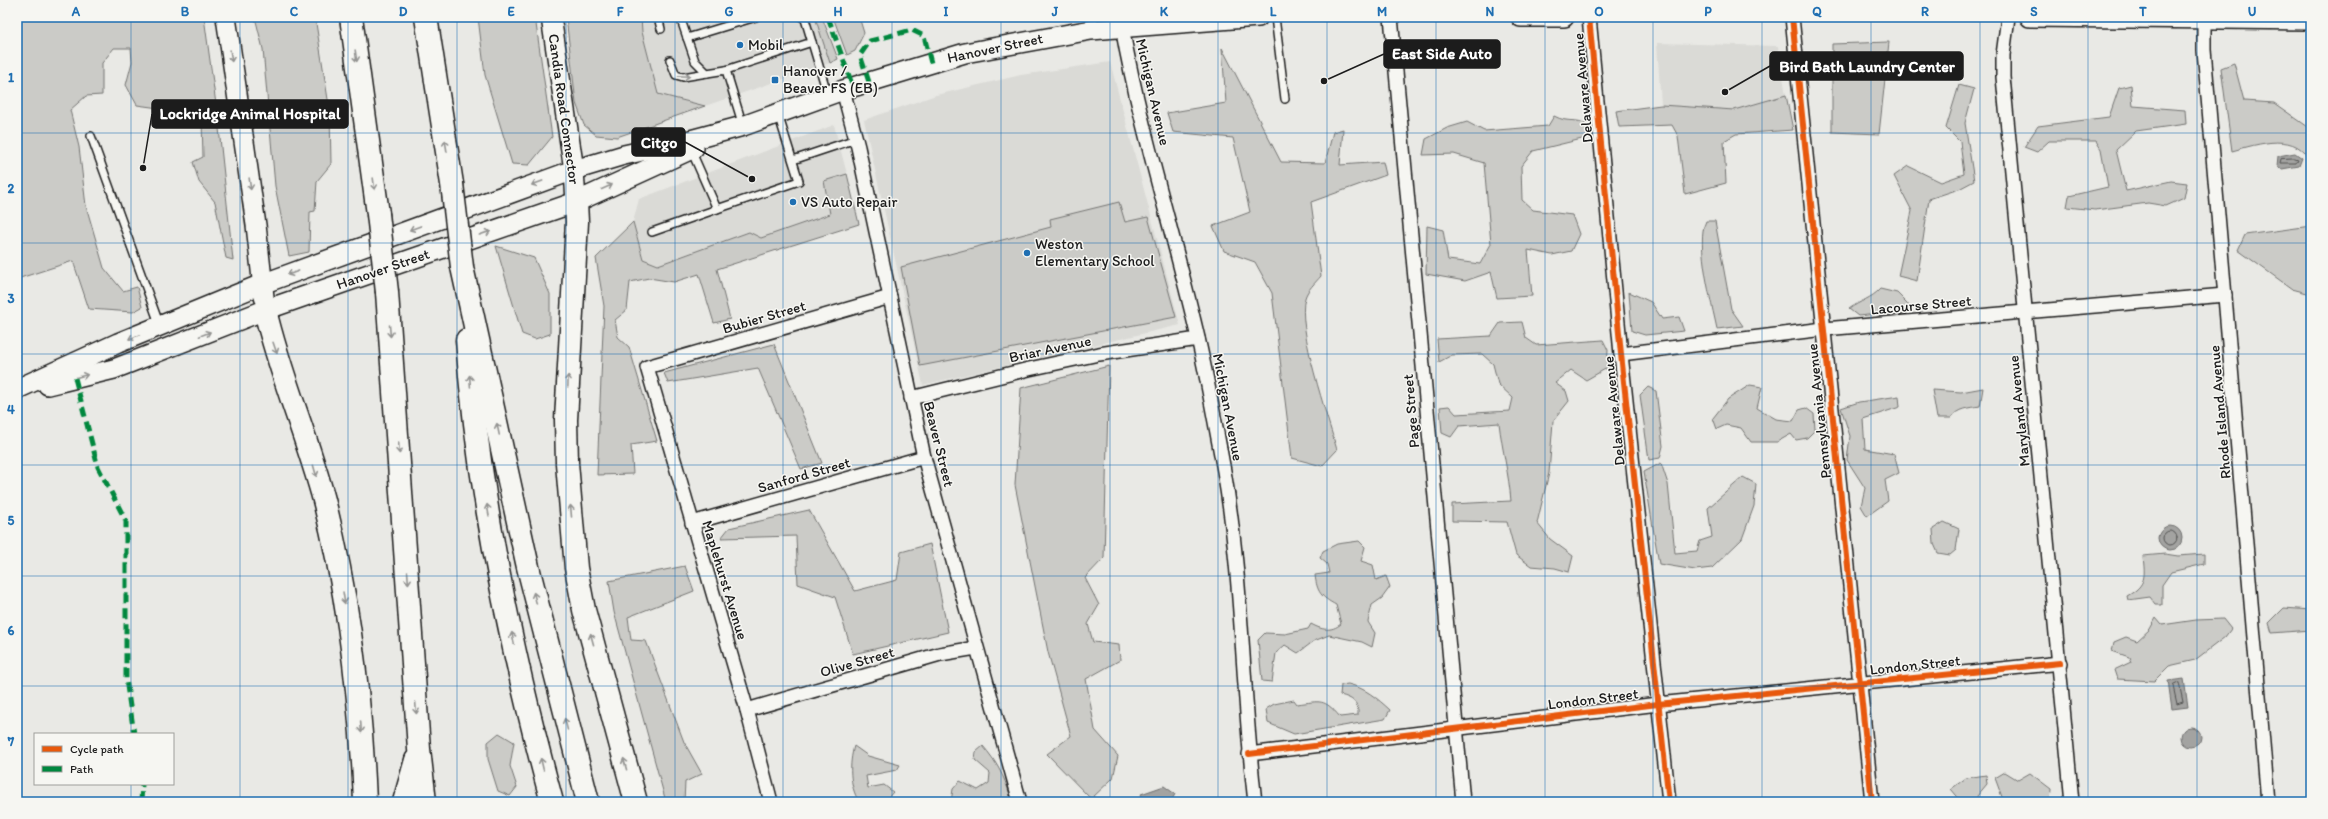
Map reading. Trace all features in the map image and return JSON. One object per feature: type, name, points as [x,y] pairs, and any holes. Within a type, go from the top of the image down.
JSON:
[{"type":"highway","points":[[351,17],[378,214],[387,292],[397,410],[419,749],[425,802]]},
{"type":"highway","points":[[426,17],[452,184],[462,267],[471,399],[484,491],[519,669],[552,802]]},
{"type":"highway","points":[[576,202],[566,420],[567,463],[576,568],[584,610],[636,802]]},
{"type":"highway","points":[[462,267],[528,567],[588,802]]},
{"type":"highway","points":[[266,310],[272,338],[306,441],[323,500],[342,580],[359,701],[365,802]]},
{"type":"highway","points":[[404,802],[419,749]]},
{"type":"main road","points":[[226,17],[256,225],[266,310]]},
{"type":"main road","name":"Candia Road Connector","points":[[551,17],[574,170],[576,202]]},
{"type":"main road","name":"Hanover Street","points":[[17,391],[114,369],[266,310],[576,202],[689,145],[835,93],[966,54],[1121,22],[1258,17]]},
{"type":"main road","points":[[1521,17],[1564,17]]},
{"type":"main road","points":[[2030,17],[2311,20]]},
{"type":"main road","name":"Hanover Street","points":[[17,391],[160,326],[262,284],[574,170],[624,155],[689,145]]},
{"type":"street","name":"Page Street","points":[[1391,17],[1463,802]]},
{"type":"street","name":"Delaware Avenue","points":[[1589,17],[1621,354],[1669,802]]},
{"type":"street","name":"Pennsylvania Avenue","points":[[1792,17],[1872,802]]},
{"type":"street","name":"Maryland Avenue","points":[[2008,17],[2003,54],[2003,77],[2060,663],[2072,802]]},
{"type":"street","name":"Rhode Island Avenue","points":[[2204,19],[2204,50],[2268,802]]},
{"type":"street","name":"Michigan Avenue","points":[[1121,22],[1133,87],[1198,339],[1224,472],[1232,532],[1249,754],[1255,802]]},
{"type":"street","name":"Beaver Street","points":[[835,93],[856,139],[924,458],[1020,802]]},
{"type":"street","name":"Lacourse Street","points":[[1621,354],[1824,329],[2225,295]]},
{"type":"street","name":"Bubier Street","points":[[647,367],[890,297]]},
{"type":"street","name":"Briar Avenue","points":[[911,398],[1029,369],[1099,354],[1198,339]]},
{"type":"street","name":"Maplehurst Avenue","points":[[647,367],[747,710],[771,802]]},
{"type":"street","name":"Sanford Street","points":[[692,523],[924,458]]},
{"type":"street","name":"Olive Street","points":[[747,710],[940,654],[976,648]]},
{"type":"street","name":"London Street","points":[[1249,754],[1658,704],[2060,663]]},
{"type":"lane","points":[[658,17],[661,29]]},
{"type":"lane","points":[[680,17],[695,61],[707,73]]},
{"type":"lane","points":[[687,38],[756,17]]},
{"type":"lane","points":[[802,17],[805,19],[812,42],[835,93]]},
{"type":"lane","points":[[1275,17],[1285,99]]},
{"type":"lane","points":[[670,60],[676,75],[683,77],[726,70],[812,42]]},
{"type":"lane","points":[[726,70],[743,126]]},
{"type":"lane","points":[[652,232],[799,181],[778,114]]},
{"type":"lane","points":[[91,136],[160,326]]},
{"type":"lane","points":[[793,160],[856,139]]},
{"type":"lane","points":[[689,145],[717,209]]},
{"type":"shaded area","points":[[17,17],[204,17],[218,119],[233,260],[226,258],[215,202],[199,182],[193,162],[203,157],[202,118],[192,107],[166,109],[137,105],[126,85],[132,62],[131,48],[114,48],[102,63],[102,95],[86,96],[70,110],[79,147],[86,206],[104,268],[123,291],[137,287],[142,307],[133,312],[89,309],[73,261],[17,279]]},
{"type":"shaded area","points":[[255,17],[315,17],[330,112],[331,164],[317,181],[315,211],[310,212],[309,252],[289,256],[275,186],[263,49]]},
{"type":"shaded area","points":[[478,17],[535,17],[552,137],[529,165],[512,164],[485,75]]},
{"type":"shaded area","points":[[566,17],[641,17],[642,32],[658,94],[705,106],[617,137],[596,135],[584,125],[576,103]]},
{"type":"shaded area","points":[[641,17],[815,17],[830,63],[705,106],[658,94],[642,32]]},
{"type":"shaded area","points":[[815,17],[822,17],[838,59],[830,63]]},
{"type":"shaded area","points":[[833,17],[859,17],[864,33],[855,51],[847,55]]},
{"type":"shaded area","points":[[1889,42],[1879,134],[1832,132],[1832,44]]},
{"type":"shaded area","points":[[1657,43],[1778,46],[1786,95],[1734,110],[1661,105]]},
{"type":"shaded area","points":[[1222,48],[1281,162],[1325,163],[1333,132],[1343,129],[1340,165],[1383,162],[1386,175],[1311,202],[1321,276],[1306,295],[1303,312],[1314,373],[1337,450],[1322,466],[1292,458],[1272,293],[1255,262],[1224,251],[1213,226],[1250,212],[1233,138],[1173,132],[1167,113],[1226,103]]},
{"type":"shaded area","name":"Weston Elementary School","points":[[1110,62],[1180,325],[923,385],[864,120],[936,95],[1021,75]]},
{"type":"shaded area","points":[[2234,63],[2244,101],[2274,103],[2311,129],[2311,164],[2305,153],[2288,143],[2265,143],[2232,151],[2221,68]]},
{"type":"shaded area","points":[[1959,85],[1974,89],[1965,123],[1974,181],[1959,189],[1929,199],[1917,281],[1898,276],[1912,211],[1894,176],[1908,166],[1941,182],[1964,174],[1960,142],[1946,128]]},
{"type":"shaded area","points":[[2131,85],[2133,106],[2185,110],[2186,124],[2136,131],[2116,150],[2126,191],[2171,181],[2187,183],[2184,198],[2166,206],[2148,203],[2095,210],[2067,207],[2069,196],[2108,187],[2101,149],[2096,141],[2049,141],[2037,152],[2024,147],[2038,126],[2109,117],[2119,88]]},
{"type":"shaded area","points":[[1786,95],[1793,130],[1736,134],[1724,141],[1726,183],[1685,194],[1678,136],[1672,125],[1619,127],[1616,111],[1661,105],[1734,110]]},
{"type":"shaded area","points":[[1554,116],[1564,120],[1579,121],[1588,125],[1586,138],[1533,151],[1521,166],[1522,200],[1533,210],[1572,215],[1579,234],[1571,251],[1552,255],[1528,250],[1532,296],[1497,298],[1491,272],[1465,281],[1426,274],[1427,226],[1443,230],[1448,260],[1480,264],[1491,244],[1484,163],[1454,154],[1423,155],[1426,139],[1447,128],[1467,122],[1484,131],[1548,126]]},
{"type":"shaded area","points":[[834,125],[847,174],[824,181],[830,214],[761,238],[749,232],[658,265],[643,259],[633,222],[639,199]]},
{"type":"shaded area","points":[[847,174],[859,224],[717,269],[730,319],[714,323],[699,274],[674,282],[649,278],[630,282],[627,310],[615,320],[618,337],[629,347],[657,441],[631,445],[633,474],[597,475],[604,306],[596,258],[633,222],[643,259],[658,265],[749,232],[761,238],[830,214],[824,181]]},
{"type":"shaded area","points":[[1119,202],[1125,222],[1148,217],[1176,317],[920,366],[901,267],[1051,227],[1050,219]]},
{"type":"shaded area","points":[[1706,221],[1715,221],[1731,309],[1743,326],[1717,329],[1708,290],[1703,258],[1703,231]]},
{"type":"shaded area","points":[[2311,226],[2311,294],[2292,289],[2238,250],[2245,235]]},
{"type":"shaded area","points":[[496,246],[534,258],[550,294],[550,334],[535,339],[522,334]]},
{"type":"shaded area","points":[[1880,289],[1897,293],[1908,304],[1908,311],[1858,316],[1849,309],[1873,295]]},
{"type":"shaded area","points":[[1629,292],[1651,302],[1662,319],[1679,317],[1684,331],[1645,335],[1632,331]]},
{"type":"shaded area","points":[[1522,322],[1526,338],[1536,345],[1603,340],[1608,350],[1607,368],[1586,380],[1571,370],[1555,383],[1566,391],[1569,401],[1553,421],[1549,473],[1537,523],[1550,539],[1573,556],[1569,572],[1555,568],[1531,566],[1516,555],[1507,522],[1452,521],[1452,504],[1511,501],[1510,491],[1499,423],[1459,426],[1451,437],[1442,433],[1440,407],[1449,406],[1456,414],[1510,411],[1513,398],[1498,384],[1493,364],[1482,354],[1452,355],[1439,362],[1437,339],[1491,336],[1500,323]]},
{"type":"shaded area","points":[[774,344],[822,463],[801,469],[758,368],[668,383],[664,373]]},
{"type":"shaded area","points":[[1109,366],[1104,558],[1085,578],[1099,605],[1088,624],[1093,642],[1119,645],[1120,660],[1086,679],[1095,730],[1118,756],[1113,778],[1091,799],[1047,754],[1071,736],[1048,652],[1015,485],[1021,388]]},
{"type":"shaded area","points":[[1750,385],[1762,387],[1757,408],[1776,419],[1793,421],[1799,410],[1806,408],[1814,414],[1815,430],[1807,438],[1796,440],[1791,434],[1777,442],[1751,442],[1741,428],[1726,425],[1717,429],[1713,418],[1728,399]]},
{"type":"shaded area","points":[[1648,387],[1656,391],[1663,446],[1660,458],[1649,460],[1640,395]]},
{"type":"shaded area","points":[[1983,388],[1980,406],[1960,410],[1951,418],[1937,418],[1932,390],[1961,392]]},
{"type":"shaded area","points":[[1899,396],[1900,407],[1863,419],[1865,449],[1894,454],[1899,473],[1885,480],[1888,501],[1867,516],[1861,506],[1865,488],[1847,460],[1850,436],[1841,408],[1859,402]]},
{"type":"shaded area","points":[[1661,463],[1668,484],[1675,553],[1697,551],[1700,541],[1712,537],[1708,508],[1743,477],[1756,484],[1754,506],[1742,539],[1712,568],[1695,570],[1659,564],[1644,472]]},
{"type":"shaded area","points":[[809,510],[855,591],[897,580],[901,552],[930,544],[948,632],[853,654],[835,597],[798,584],[796,536],[721,538],[729,528]]},
{"type":"shaded area","points":[[1944,522],[1959,529],[1956,550],[1950,555],[1938,553],[1934,544],[1933,529]]},
{"type":"shaded area","points":[[1359,541],[1365,547],[1361,561],[1373,565],[1376,580],[1386,576],[1390,587],[1382,598],[1372,605],[1368,622],[1375,633],[1372,647],[1362,642],[1329,635],[1314,641],[1298,653],[1285,645],[1276,653],[1272,682],[1262,681],[1258,640],[1265,633],[1285,634],[1308,629],[1311,624],[1319,628],[1330,629],[1341,624],[1336,605],[1323,596],[1317,586],[1315,575],[1329,573],[1327,564],[1320,558],[1323,551],[1337,544]]},
{"type":"shaded area","points":[[2165,554],[2178,556],[2204,554],[2204,564],[2171,572],[2162,585],[2162,605],[2156,605],[2150,597],[2128,600],[2127,596],[2138,588],[2143,579],[2143,556]]},
{"type":"shaded area","points":[[685,566],[694,591],[628,617],[631,640],[646,641],[684,742],[702,774],[685,782],[684,802],[666,802],[614,612],[609,581]]},
{"type":"shaded area","points":[[2284,608],[2311,610],[2311,630],[2272,633],[2269,623]]},
{"type":"shaded area","points":[[2156,618],[2162,625],[2196,620],[2223,619],[2231,629],[2225,637],[2195,660],[2169,666],[2154,681],[2117,679],[2114,670],[2131,662],[2129,657],[2112,651],[2114,642],[2126,637],[2137,641],[2150,629]]},
{"type":"shaded area","points":[[1348,684],[1360,688],[1370,694],[1390,710],[1385,719],[1294,734],[1268,723],[1266,709],[1274,704],[1294,700],[1297,704],[1322,702],[1335,711],[1340,717],[1358,715],[1357,707],[1354,701],[1340,695],[1341,685]]},
{"type":"shaded area","points":[[499,733],[514,742],[510,766],[517,787],[510,796],[498,791],[488,759],[488,742]]},
{"type":"shaded area","points":[[854,746],[868,756],[900,765],[897,770],[866,776],[868,788],[884,785],[893,792],[887,799],[887,802],[859,802],[853,789],[851,774],[851,760]]},
{"type":"shaded area","points":[[983,746],[999,769],[1010,795],[1004,802],[951,802],[953,789],[960,781],[978,790],[989,783],[990,773],[975,760],[976,752]]},
{"type":"shaded area","points":[[2005,772],[2018,780],[2030,773],[2051,789],[2050,802],[2007,802],[2002,797],[1995,778]]},
{"type":"shaded area","points":[[1986,775],[1987,784],[1977,796],[1978,802],[1962,802],[1951,789],[1966,778]]},
{"type":"water","points":[[2295,153],[2302,158],[2299,166],[2282,169],[2277,166],[2278,156]]},
{"type":"water","points":[[2170,526],[2178,530],[2182,538],[2178,546],[2170,550],[2162,546],[2158,538],[2162,530]]},
{"type":"water","points":[[2184,679],[2188,707],[2172,709],[2168,681]]},
{"type":"water","points":[[2191,727],[2198,730],[2201,737],[2198,744],[2191,747],[2184,744],[2181,737],[2184,730]]},
{"type":"water","points":[[1164,786],[1175,794],[1171,802],[1144,802],[1141,794]]},
{"type":"marked path","points":[[828,17],[853,87]]},
{"type":"marked path","points":[[869,82],[860,55],[870,41],[912,30],[924,36],[931,63]]},
{"type":"marked path","points":[[75,378],[98,467],[126,521],[126,679],[134,733]]},
{"type":"marked path","points":[[141,802],[142,785]]},
{"type":"cycle path","points":[[1589,17],[1621,354],[1669,802]]},
{"type":"cycle path","points":[[1792,17],[1872,802]]},
{"type":"cycle path","points":[[1249,754],[1658,704],[2060,663]]},
{"type":"place","name":"Mobil","points":[[740,45]]},
{"type":"place","name":"Hanover / Beaver FS (EB)","points":[[775,80]]},
{"type":"place","name":"East Side Auto","points":[[1324,81]]},
{"type":"place","name":"Bird Bath Laundry Center","points":[[1725,92]]},
{"type":"place","name":"Lockridge Animal Hospital","points":[[143,168]]},
{"type":"place","name":"Citgo","points":[[752,179]]},
{"type":"place","name":"VS Auto Repair","points":[[793,202]]},
{"type":"place","name":"Weston Elementary School","points":[[1027,253]]}]
